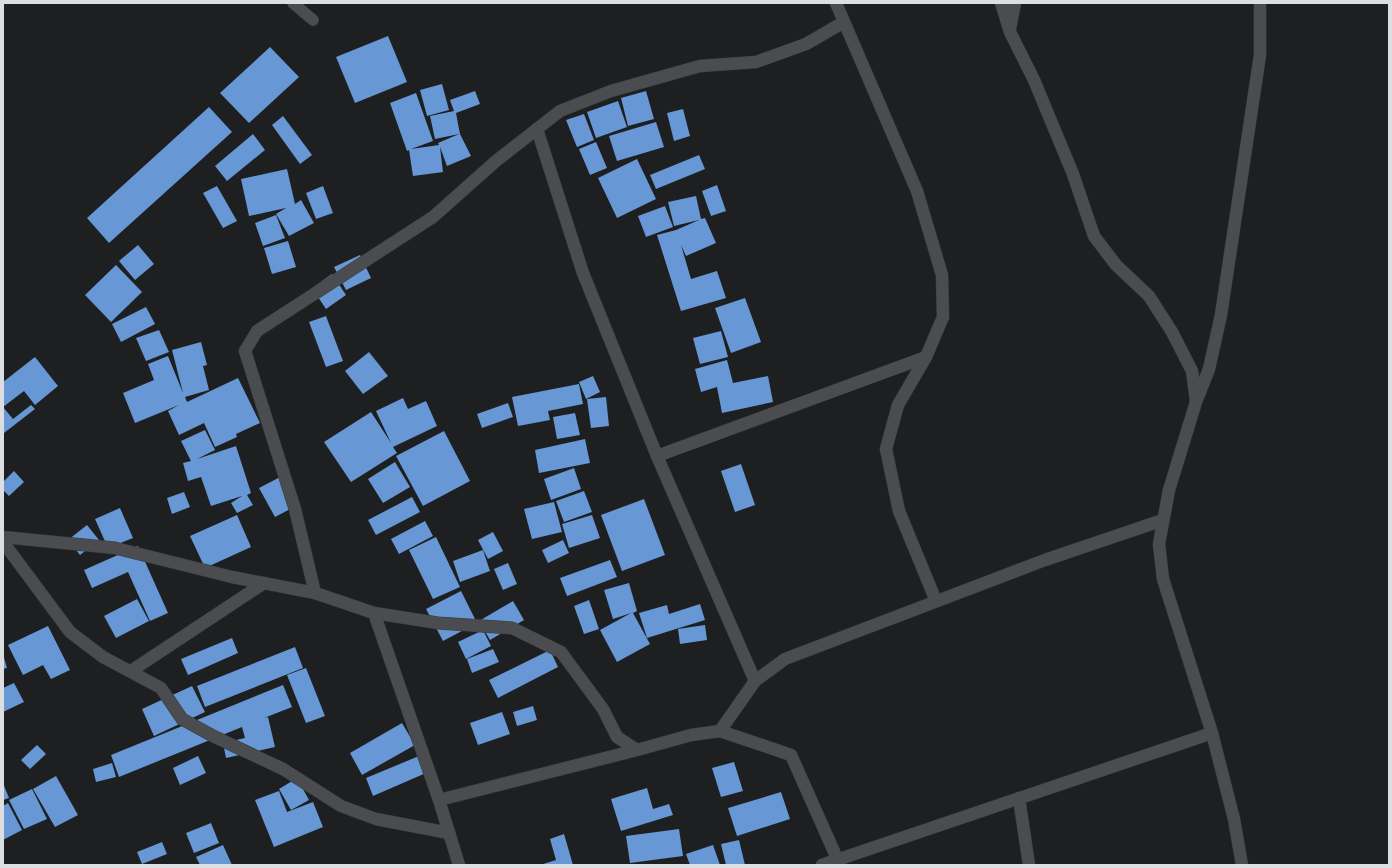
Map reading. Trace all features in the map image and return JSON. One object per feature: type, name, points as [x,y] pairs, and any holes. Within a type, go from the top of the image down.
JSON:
[{"type":"street","points":[[836,3],[917,191],[942,275],[943,317],[926,357],[898,405],[886,448],[899,511],[936,601]]},
{"type":"street","points":[[1001,3],[1010,32],[1034,80],[1073,174],[1094,236],[1116,266],[1149,296],[1172,332],[1192,371],[1196,402]]},
{"type":"street","points":[[1010,32],[1014,3]]},
{"type":"street","points":[[1242,865],[1234,819],[1212,733],[1163,579],[1159,544],[1169,490],[1196,402],[1209,369],[1221,316],[1260,55],[1260,3]]},
{"type":"street","points":[[315,593],[294,509],[245,351],[256,331],[433,217],[496,162],[560,111],[611,91],[700,66],[756,62],[806,44],[844,22]]},
{"type":"street","points":[[537,129],[582,273],[657,456],[755,682]]},
{"type":"street","points":[[657,456],[926,357]]},
{"type":"street","points":[[720,731],[755,682],[785,658],[1045,560],[1163,520]]},
{"type":"street","points":[[3,537],[115,548],[232,578],[315,593],[374,613],[438,623],[512,628],[561,652],[603,709],[617,737],[637,750]]},
{"type":"street","points":[[3,542],[70,632],[103,656],[161,688],[182,719],[283,769],[341,806],[376,819],[449,834]]},
{"type":"street","points":[[131,671],[264,583]]},
{"type":"street","points":[[374,613],[439,800],[459,865]]},
{"type":"street","points":[[439,800],[691,735],[720,731],[791,755],[838,862]]},
{"type":"street","points":[[822,865],[838,862],[1019,798],[1212,733]]},
{"type":"street","points":[[1019,798],[1029,865]]},
{"type":"lane","points":[[294,3],[313,20]]},
{"type":"building","points":[[388,36],[407,82],[355,103],[336,57]]},
{"type":"building","points":[[270,47],[299,77],[249,123],[220,93]]},
{"type":"building","points":[[442,84],[449,110],[427,116],[420,90]]},
{"type":"building","points":[[475,91],[480,104],[456,113],[460,134],[471,156],[447,166],[440,147],[443,172],[413,176],[409,150],[407,151],[390,103],[416,93],[433,141],[411,149],[439,145],[438,143],[459,134],[435,139],[430,116],[454,111],[450,100]]},
{"type":"building","points":[[646,91],[654,119],[628,126],[621,98]]},
{"type":"building","points":[[618,101],[627,127],[596,138],[587,112]]},
{"type":"building","points":[[209,107],[232,132],[109,243],[87,218]]},
{"type":"building","points":[[683,109],[690,136],[674,141],[667,113]]},
{"type":"building","points":[[584,114],[594,140],[577,147],[566,120]]},
{"type":"building","points":[[283,116],[312,155],[300,164],[272,125]]},
{"type":"building","points":[[656,122],[664,147],[617,161],[609,136]]},
{"type":"building","points":[[253,134],[265,150],[227,181],[215,166]]},
{"type":"building","points":[[596,142],[607,168],[590,175],[579,149]]},
{"type":"building","points":[[699,155],[705,169],[656,189],[650,175]]},
{"type":"building","points":[[637,159],[656,199],[617,218],[598,178]]},
{"type":"building","points":[[287,169],[295,204],[301,200],[314,223],[289,236],[276,214],[286,208],[249,216],[241,179]]},
{"type":"building","points":[[717,185],[726,211],[711,216],[702,191]]},
{"type":"building","points":[[217,186],[237,221],[223,228],[203,193]]},
{"type":"building","points":[[323,186],[333,213],[316,219],[306,193]]},
{"type":"building","points":[[696,196],[701,219],[705,218],[716,243],[686,256],[681,245],[691,279],[717,271],[726,298],[681,311],[657,235],[676,230],[699,220],[674,226],[668,202]]},
{"type":"building","points":[[665,206],[673,227],[646,237],[638,216]]},
{"type":"building","points":[[276,215],[285,238],[263,246],[255,223]]},
{"type":"building","points":[[288,241],[296,267],[272,274],[264,248]]},
{"type":"building","points":[[138,245],[154,264],[135,280],[119,261]]},
{"type":"building","points":[[360,255],[371,278],[346,290],[334,267]]},
{"type":"building","points":[[116,265],[142,292],[111,322],[85,295]]},
{"type":"building","points":[[332,274],[346,295],[326,309],[312,288]]},
{"type":"building","points":[[745,298],[761,342],[731,353],[715,308]]},
{"type":"building","points":[[146,307],[155,324],[121,342],[112,324]]},
{"type":"building","points":[[326,316],[343,361],[326,367],[309,322]]},
{"type":"building","points":[[159,330],[169,352],[146,361],[136,338]]},
{"type":"building","points":[[721,331],[728,357],[700,364],[693,338]]},
{"type":"building","points":[[201,342],[207,365],[203,366],[209,390],[185,397],[187,402],[238,378],[260,423],[236,434],[237,437],[215,447],[204,423],[179,435],[168,411],[179,405],[135,423],[123,393],[154,380],[148,364],[168,356],[183,393],[172,350]]},
{"type":"building","points":[[369,352],[388,376],[363,394],[345,371]]},
{"type":"building","points":[[35,357],[58,386],[35,405],[24,391],[3,407],[3,382]]},
{"type":"building","points":[[727,360],[733,383],[768,376],[773,402],[722,413],[717,387],[701,392],[695,369]]},
{"type":"building","points":[[593,376],[600,392],[586,399],[579,382]]},
{"type":"building","points":[[579,384],[583,404],[548,411],[550,420],[518,426],[512,397]]},
{"type":"building","points":[[606,397],[609,426],[591,428],[587,399]]},
{"type":"building","points":[[403,398],[408,409],[426,401],[437,426],[393,447],[397,453],[351,482],[324,442],[371,412],[391,443],[376,411]]},
{"type":"building","points":[[508,403],[513,417],[482,428],[477,414]]},
{"type":"building","points":[[31,405],[35,409],[4,433],[3,407],[13,419]]},
{"type":"building","points":[[575,413],[580,435],[557,439],[553,417]]},
{"type":"building","points":[[205,430],[215,450],[197,459],[236,446],[251,493],[247,495],[253,505],[237,513],[231,503],[242,496],[211,506],[201,477],[188,481],[183,463],[191,461],[181,441]]},
{"type":"building","points":[[444,431],[470,481],[423,506],[396,456]]},
{"type":"building","points":[[585,439],[590,463],[539,473],[535,450]]},
{"type":"building","points":[[395,462],[410,487],[383,503],[368,479]]},
{"type":"building","points":[[741,464],[755,505],[735,512],[721,471]]},
{"type":"building","points":[[574,468],[581,489],[551,500],[544,479]]},
{"type":"building","points":[[14,471],[24,482],[9,496],[3,490],[3,482]]},
{"type":"building","points":[[282,476],[298,505],[275,517],[259,488]]},
{"type":"building","points":[[584,491],[592,512],[564,522],[556,501]]},
{"type":"building","points":[[184,492],[190,507],[172,514],[167,498]]},
{"type":"building","points":[[412,497],[420,512],[376,535],[368,520]]},
{"type":"building","points":[[644,499],[665,555],[622,571],[601,515]]},
{"type":"building","points":[[554,502],[562,532],[532,539],[524,509]]},
{"type":"building","points":[[120,508],[133,538],[108,548],[95,519]]},
{"type":"building","points":[[237,515],[251,547],[205,568],[190,536]]},
{"type":"building","points":[[592,515],[600,538],[569,548],[562,524]]},
{"type":"building","points":[[425,521],[433,536],[399,554],[391,539]]},
{"type":"building","points":[[87,525],[99,540],[80,555],[68,540]]},
{"type":"building","points":[[493,532],[503,551],[488,559],[478,540]]},
{"type":"building","points":[[436,537],[460,587],[433,599],[409,550]]},
{"type":"building","points":[[563,540],[569,553],[548,563],[542,550]]},
{"type":"building","points":[[138,546],[168,613],[150,621],[128,572],[92,588],[84,570]]},
{"type":"building","points":[[483,550],[490,571],[460,582],[453,561]]},
{"type":"building","points":[[610,560],[617,577],[567,596],[560,578]]},
{"type":"building","points":[[508,563],[517,584],[503,590],[494,569]]},
{"type":"building","points":[[629,583],[637,611],[633,613],[650,644],[617,662],[600,630],[631,613],[613,619],[604,590]]},
{"type":"building","points":[[461,591],[477,623],[443,641],[426,609]]},
{"type":"building","points":[[137,599],[149,621],[116,638],[104,616]]},
{"type":"building","points":[[589,600],[599,629],[584,634],[574,606]]},
{"type":"building","points":[[513,601],[524,620],[490,640],[479,621]]},
{"type":"building","points":[[700,604],[705,620],[647,638],[639,613],[667,605],[669,614]]},
{"type":"building","points":[[705,625],[707,640],[680,644],[678,629]]},
{"type":"building","points":[[48,626],[70,670],[51,679],[43,665],[23,675],[8,645]]},
{"type":"building","points":[[483,630],[491,646],[466,659],[458,642]]},
{"type":"building","points":[[232,638],[238,653],[188,675],[181,659]]},
{"type":"building","points":[[295,647],[303,668],[205,707],[197,686]]},
{"type":"building","points":[[493,649],[499,662],[472,673],[467,659]]},
{"type":"building","points":[[550,650],[558,667],[498,698],[489,680]]},
{"type":"building","points":[[3,654],[7,668],[3,669]]},
{"type":"building","points":[[306,668],[325,716],[306,723],[287,675]]},
{"type":"building","points":[[14,683],[24,702],[3,712],[3,688]]},
{"type":"building","points":[[283,685],[292,707],[264,718],[268,717],[275,747],[226,758],[223,743],[245,738],[242,727],[119,777],[111,755]]},
{"type":"building","points":[[192,686],[205,712],[154,736],[142,709]]},
{"type":"building","points":[[533,706],[537,720],[517,726],[513,712]]},
{"type":"building","points":[[502,712],[510,734],[478,745],[470,723]]},
{"type":"building","points":[[402,723],[415,745],[362,775],[350,753]]},
{"type":"building","points":[[37,745],[46,754],[30,769],[21,760]]},
{"type":"building","points":[[198,756],[206,773],[180,785],[173,768]]},
{"type":"building","points":[[419,756],[426,773],[373,796],[366,778]]},
{"type":"building","points":[[734,762],[743,791],[721,797],[712,768]]},
{"type":"building","points":[[112,763],[116,777],[96,782],[93,769]]},
{"type":"building","points":[[56,776],[78,815],[55,827],[33,789]]},
{"type":"building","points":[[297,778],[309,800],[291,810],[279,789]]},
{"type":"building","points":[[3,783],[9,798],[3,800]]},
{"type":"building","points":[[647,788],[653,809],[669,804],[673,815],[621,831],[611,799]]},
{"type":"building","points":[[32,789],[47,819],[24,829],[9,800]]},
{"type":"building","points":[[279,791],[287,812],[313,802],[323,827],[274,847],[255,800]]},
{"type":"building","points":[[781,792],[790,819],[737,836],[728,808]]},
{"type":"building","points":[[8,803],[22,830],[3,840],[3,806]]},
{"type":"building","points":[[211,823],[219,843],[194,853],[186,833]]},
{"type":"building","points":[[679,829],[683,856],[630,863],[626,836]]},
{"type":"building","points":[[564,834],[573,865],[540,865],[556,860],[550,839]]},
{"type":"building","points":[[739,840],[745,865],[726,865],[721,844]]},
{"type":"building","points":[[162,842],[167,854],[142,864],[137,852]]},
{"type":"building","points":[[223,845],[232,865],[200,865],[196,857]]},
{"type":"building","points":[[713,845],[720,865],[690,865],[686,854]]}]
